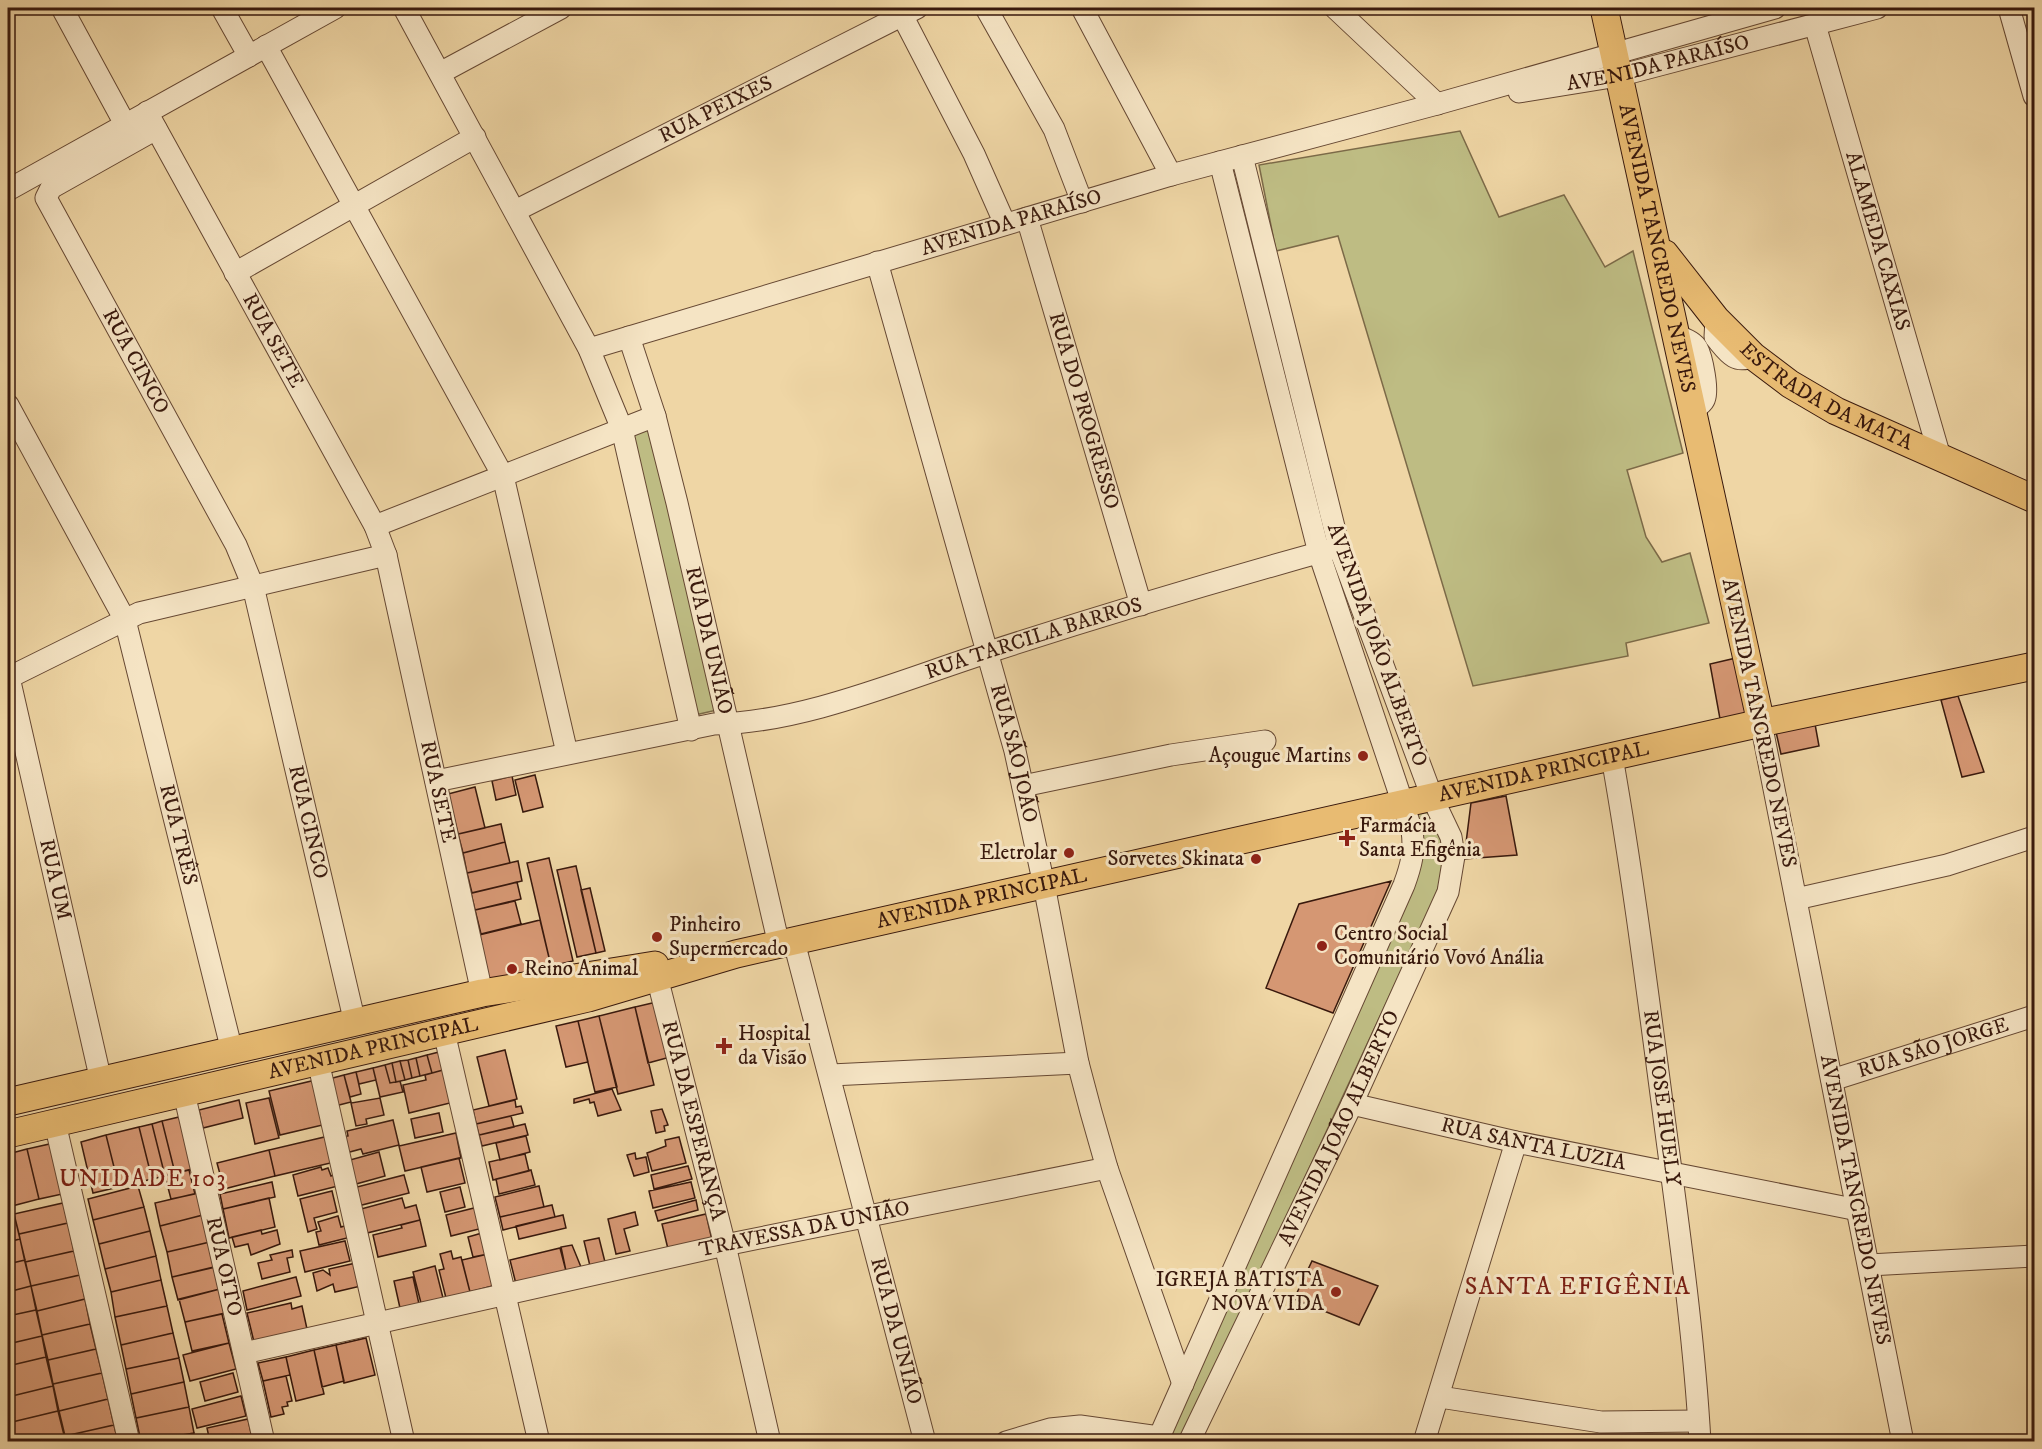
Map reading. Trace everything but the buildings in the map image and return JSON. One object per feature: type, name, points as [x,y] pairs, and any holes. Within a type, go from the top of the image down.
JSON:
[{"type":"main road","name":"AVENIDA TANCREDO NEVES","points":[[1604,8],[1761,723]]},
{"type":"main road","name":"ESTRADA DA MATA","points":[[1657,243],[1710,313],[1754,356],[1790,384],[1836,411],[2034,500]]},
{"type":"main road","points":[[1675,326],[1684,306],[1695,304],[1710,313]]},
{"type":"main road","name":"AVENIDA PRINCIPAL","points":[[17,1132],[588,998],[736,954],[1761,723],[2033,669]]},
{"type":"main road","name":"AVENIDA PRINCIPAL","points":[[8,1102],[482,993],[621,969],[736,954]]},
{"type":"main road","points":[[17,1132],[48,1118],[98,1106],[104,1098],[101,1081]]},
{"type":"street","points":[[62,8],[126,124]]},
{"type":"street","points":[[222,8],[257,51],[354,205],[503,476],[567,753]]},
{"type":"street","points":[[8,189],[126,124],[152,120],[257,51],[335,8]]},
{"type":"street","points":[[404,8],[589,349],[622,429],[691,730]]},
{"type":"street","points":[[440,73],[561,8]]},
{"type":"street","points":[[986,8],[1054,129],[1082,202]]},
{"type":"street","points":[[1082,8],[1171,176]]},
{"type":"street","points":[[1335,8],[1437,104]]},
{"type":"street","name":"AVENIDA PARAÍSO","points":[[1616,64],[1774,8]]},
{"type":"street","name":"AVENIDA PARAÍSO","points":[[589,349],[1171,176],[1437,104],[1616,64],[1815,25],[1877,8]]},
{"type":"street","points":[[2010,8],[2034,96]]},
{"type":"street","points":[[909,11],[1005,224]]},
{"type":"street","name":"RUA PEIXES","points":[[514,211],[909,11]]},
{"type":"street","name":"ALAMEDA CAXIAS","points":[[1815,25],[1940,457]]},
{"type":"street","name":"RUA CINCO","points":[[152,120],[100,161],[51,188],[46,198],[236,545],[253,586],[355,1023]]},
{"type":"street","name":"RUA SETE","points":[[152,120],[375,526],[386,555],[482,993]]},
{"type":"street","points":[[235,273],[474,137]]},
{"type":"street","name":"AVENIDA JOÃO ALBERTO","points":[[1196,1440],[1448,892],[1454,856],[1452,837],[1432,797],[1329,550],[1242,156]]},
{"type":"street","name":"AVENIDA JOÃO ALBERTO","points":[[1158,1439],[1404,885],[1414,844],[1220,162]]},
{"type":"street","name":"RUA DO PROGRESSO","points":[[1027,218],[1141,605]]},
{"type":"street","name":"RUA SÃO JOÃO","points":[[877,262],[989,652],[1023,786],[1078,1063],[1107,1168],[1183,1384]]},
{"type":"street","name":"RUA DA UNIÃO","points":[[629,337],[655,416],[729,725],[786,943],[831,1075],[926,1442]]},
{"type":"street","name":"RUA TRÊS","points":[[8,405],[125,620],[232,1051]]},
{"type":"street","points":[[375,526],[655,416]]},
{"type":"street","name":"RUA TARCILA BARROS","points":[[436,781],[714,724],[729,725],[806,710],[1141,605],[1329,550]]},
{"type":"street","points":[[125,620],[140,613],[386,555]]},
{"type":"street","name":"RUA UM","points":[[101,1081],[8,676],[125,620]]},
{"type":"street","name":"AVENIDA TANCREDO NEVES","points":[[1761,723],[1903,1442]]},
{"type":"street","points":[[1023,786],[1171,755],[1265,741]]},
{"type":"street","name":"RUA JOSÉ HUELY","points":[[1612,757],[1630,860],[1672,1174],[1699,1431]]},
{"type":"street","points":[[1796,899],[1947,865],[2034,837]]},
{"type":"street","name":"RUA DA ESPERANÇA","points":[[657,977],[725,1245],[770,1442]]},
{"type":"street","name":"RUA SÃO JORGE","points":[[1832,1080],[2034,1016]]},
{"type":"street","points":[[444,1032],[539,1442]]},
{"type":"street","points":[[318,1061],[404,1442]]},
{"type":"street","points":[[831,1075],[1078,1063]]},
{"type":"street","name":"RUA OITO","points":[[184,1093],[264,1442]]},
{"type":"street","name":"RUA SANTA LUZIA","points":[[1352,1104],[1516,1142],[1858,1210]]},
{"type":"street","points":[[55,1123],[129,1442]]},
{"type":"street","points":[[1424,1442],[1440,1397],[1516,1142]]},
{"type":"street","name":"TRAVESSA DA UNIÃO","points":[[244,1353],[725,1245],[1107,1168]]},
{"type":"street","points":[[1869,1265],[2034,1256]]},
{"type":"street","points":[[1440,1397],[1601,1422],[1699,1431]]},
{"type":"street","points":[[1006,1442],[1050,1429],[1080,1426],[1158,1439]]},
{"type":"shaded area","points":[[1460,131],[1499,217],[1564,195],[1605,267],[1633,251],[1683,453],[1627,470],[1646,537],[1662,562],[1690,553],[1709,623],[1626,643],[1628,656],[1473,686],[1338,236],[1276,251],[1259,165]]},
{"type":"shaded area","points":[[649,426],[717,710],[695,715],[630,432]]},
{"type":"shaded area","points":[[1432,809],[1440,835],[1443,857],[1441,879],[1432,905],[1182,1441],[1168,1442],[1414,886],[1422,850],[1416,814]]},
{"type":"place","name":"Açougue Martins","points":[[1363,756]]},
{"type":"place","name":"Farmácia Santa Efigênia","points":[[1347,838]]},
{"type":"place","name":"Eletrolar","points":[[1069,853]]},
{"type":"place","name":"Sorvetes Skinata","points":[[1256,859]]},
{"type":"place","name":"Pinheiro Supermercado","points":[[657,937]]},
{"type":"place","name":"Centro Social Comunitário Vovó Anália","points":[[1322,946]]},
{"type":"place","name":"Reino Animal","points":[[512,969]]},
{"type":"place","name":"Hospital da Visão","points":[[724,1046]]},
{"type":"place","name":"IGREJA BATISTA NOVA VIDA","points":[[1336,1292]]},
{"type":"district","name":"UNIDADE 103","points":[[143,1179]]},
{"type":"district","name":"SANTA EFIGÊNIA","points":[[1578,1287]]}]
